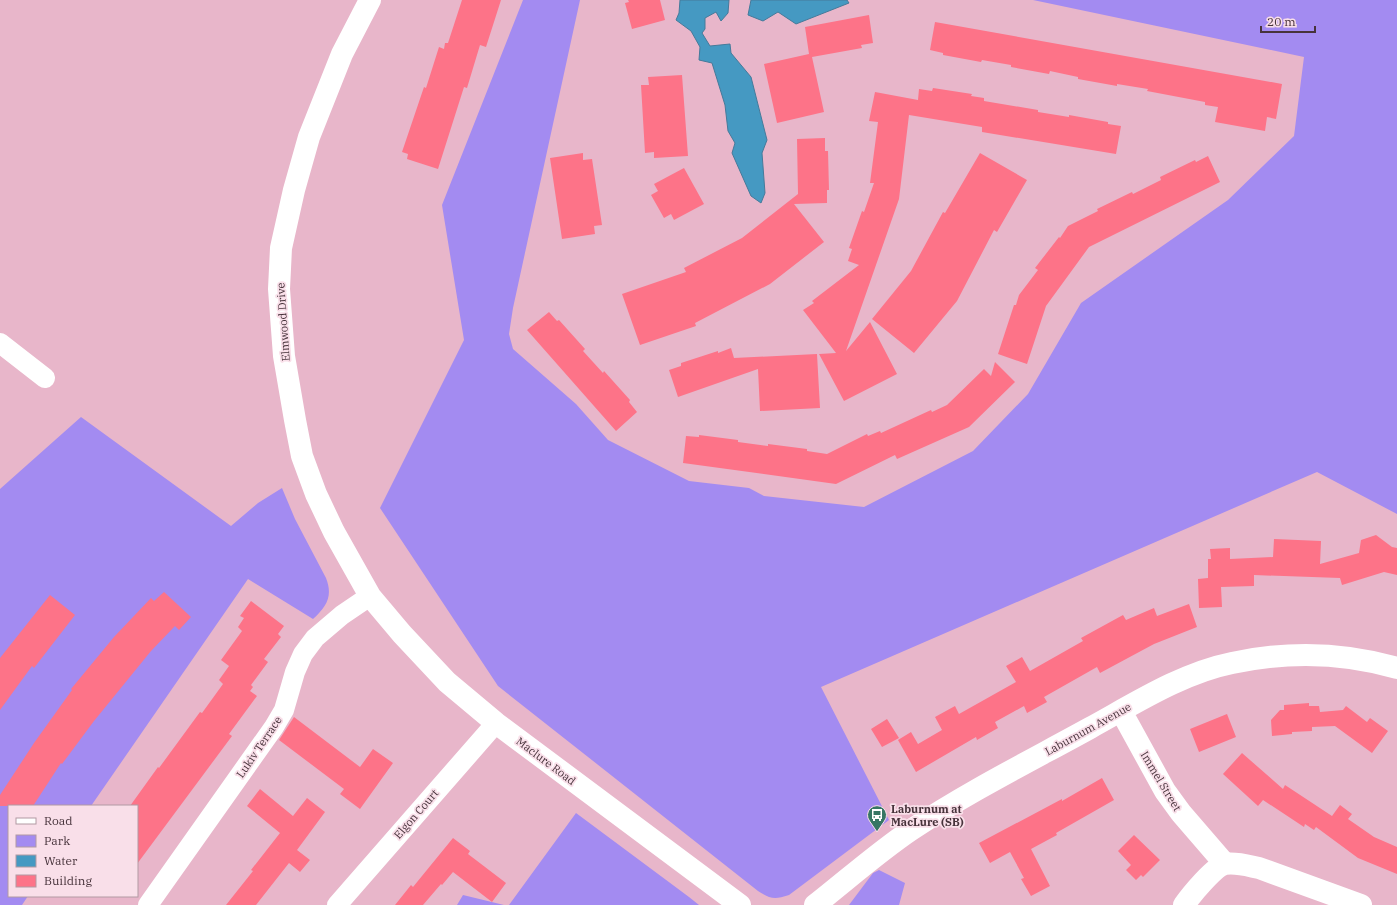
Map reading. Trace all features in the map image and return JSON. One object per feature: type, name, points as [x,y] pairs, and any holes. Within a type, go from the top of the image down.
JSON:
[{"type":"street","name":"Elmwood Drive","points":[[370,0],[342,54],[309,137],[294,190],[281,248],[279,289],[284,356],[302,456],[316,494],[334,532],[370,596]]},
{"type":"street","points":[[0,343],[45,378]]},
{"type":"street","name":"Maclure Road","points":[[370,596],[402,634],[447,682],[496,723],[740,905]]},
{"type":"street","name":"Lukiv Terrace","points":[[148,905],[274,727],[284,710],[295,672],[303,654],[315,638],[342,615],[370,596]]},
{"type":"street","name":"Laburnum Avenue","points":[[815,905],[910,831],[951,805],[1121,711],[1188,677],[1231,663],[1270,656],[1291,655],[1331,655],[1370,661],[1397,668]]},
{"type":"street","name":"Immel Street","points":[[1121,711],[1165,791],[1181,814],[1224,864]]},
{"type":"street","name":"Elgon Court","points":[[337,905],[496,723]]},
{"type":"street","points":[[1184,905],[1210,875],[1224,864],[1243,864],[1259,868],[1361,905]]},
{"type":"green space","points":[[523,0],[580,0],[513,308],[509,334],[513,349],[576,404],[608,440],[689,481],[749,488],[764,496],[864,507],[973,451],[1028,394],[1081,303],[1228,200],[1294,136],[1304,57],[1033,0],[1397,0],[1397,514],[1317,472],[821,687],[889,820],[789,895],[780,898],[773,898],[762,894],[498,686],[380,508],[464,340],[442,205]]},
{"type":"green space","points":[[81,417],[231,526],[258,503],[282,488],[295,519],[326,578],[329,590],[329,595],[325,605],[313,619],[248,579],[92,805],[8,805],[8,897],[27,897],[22,905],[0,905],[0,489]]},
{"type":"green space","points":[[576,813],[689,897],[699,905],[509,905]]},
{"type":"green space","points":[[879,870],[905,883],[899,905],[849,905],[873,873]]},
{"type":"green space","points":[[463,895],[504,905],[457,905]]},
{"type":"water","points":[[680,0],[729,0],[728,13],[721,21],[716,12],[705,18],[705,29],[702,33],[710,46],[730,44],[731,53],[751,77],[767,140],[762,153],[765,193],[761,203],[751,196],[732,153],[735,143],[728,131],[725,105],[712,63],[699,60],[700,47],[691,31],[676,20],[679,13]]},
{"type":"water","points":[[751,0],[847,0],[849,3],[796,24],[778,12],[763,21],[748,15]]},
{"type":"building","points":[[462,0],[501,0],[486,47],[480,45],[467,88],[464,87],[438,169],[407,159],[408,154],[402,152],[424,87],[426,88],[439,47],[444,49],[445,43],[448,43]]},
{"type":"building","points":[[628,0],[660,0],[665,20],[632,29],[625,3],[629,2]]},
{"type":"building","points":[[869,15],[873,43],[861,45],[862,48],[812,57],[824,112],[777,123],[764,64],[809,54],[805,27]]},
{"type":"building","points":[[935,22],[1282,84],[1276,119],[1267,117],[1265,131],[1215,122],[1218,107],[1205,105],[1205,102],[1147,91],[1148,89],[1117,84],[1117,86],[1078,79],[1078,77],[1050,71],[1049,74],[1011,67],[1011,65],[982,60],[981,62],[943,55],[943,53],[930,50]]},
{"type":"building","points":[[682,75],[688,156],[654,158],[654,152],[645,153],[641,85],[649,85],[648,77]]},
{"type":"building","points":[[933,88],[972,94],[971,96],[984,98],[984,101],[1038,110],[1038,112],[1069,117],[1069,115],[1108,122],[1108,124],[1121,126],[1116,154],[982,132],[982,127],[909,115],[899,199],[846,351],[870,322],[897,374],[844,401],[819,354],[836,353],[803,310],[814,303],[812,301],[859,265],[848,261],[852,249],[849,248],[874,183],[870,183],[878,122],[869,121],[875,92],[918,100],[919,89],[932,91]]},
{"type":"building","points":[[825,138],[825,151],[828,151],[829,190],[827,190],[827,203],[794,204],[824,242],[770,284],[695,323],[696,326],[640,345],[622,294],[686,272],[684,268],[742,238],[798,194],[797,139]]},
{"type":"building","points":[[583,153],[583,160],[592,159],[602,225],[594,226],[595,234],[562,239],[550,158]]},
{"type":"building","points":[[980,153],[1027,180],[997,232],[994,230],[957,301],[914,353],[872,319],[911,271],[943,212],[945,213]]},
{"type":"building","points":[[1208,156],[1220,182],[1089,247],[1046,306],[1027,364],[998,354],[1014,305],[1016,305],[1019,295],[1038,270],[1035,268],[1068,226],[1098,211],[1097,209],[1161,180],[1160,177],[1195,160],[1196,162]]},
{"type":"building","points":[[684,168],[704,204],[674,220],[671,214],[664,218],[651,195],[658,191],[654,184]]},
{"type":"building","points":[[549,312],[557,321],[559,320],[585,349],[583,351],[603,373],[604,371],[630,400],[629,402],[637,412],[616,431],[527,330]]},
{"type":"building","points":[[731,348],[734,358],[817,354],[820,408],[760,411],[758,369],[678,397],[669,370],[681,366],[681,363]]},
{"type":"building","points":[[995,362],[1015,382],[969,427],[897,459],[895,455],[836,484],[683,463],[686,436],[699,437],[699,435],[738,440],[738,442],[768,446],[768,444],[807,449],[807,451],[827,454],[867,434],[868,436],[880,431],[881,433],[931,410],[932,412],[947,405],[984,369],[991,376]]},
{"type":"building","points":[[1376,535],[1392,547],[1397,548],[1397,575],[1384,572],[1342,585],[1340,578],[1254,575],[1254,586],[1221,587],[1222,607],[1199,608],[1198,579],[1208,578],[1208,559],[1211,559],[1210,549],[1230,548],[1230,559],[1273,557],[1274,539],[1321,541],[1320,564],[1359,553],[1361,540]]},
{"type":"building","points":[[164,592],[191,617],[179,630],[175,626],[151,651],[94,721],[62,764],[61,763],[34,805],[0,806],[0,795],[34,743],[72,690],[71,689],[114,637],[151,598],[154,601]]},
{"type":"building","points":[[50,595],[75,615],[34,668],[32,666],[0,710],[0,658]]},
{"type":"building","points":[[251,601],[284,626],[278,634],[281,637],[264,659],[268,662],[251,685],[253,687],[250,691],[257,696],[229,734],[232,736],[138,863],[138,805],[131,805],[158,767],[159,768],[200,712],[202,713],[223,684],[219,680],[229,666],[221,660],[242,631],[238,627],[244,618],[240,616]]},
{"type":"building","points":[[1189,604],[1197,627],[1154,644],[1100,673],[1097,667],[1044,697],[1047,702],[1027,713],[1024,706],[995,722],[998,728],[977,740],[976,737],[916,772],[898,740],[911,732],[918,744],[942,730],[935,717],[955,706],[959,714],[1016,682],[1006,666],[1022,657],[1030,671],[1083,641],[1081,638],[1123,615],[1126,620],[1154,608],[1157,616]]},
{"type":"building","points":[[1309,703],[1309,706],[1319,706],[1320,712],[1343,710],[1346,706],[1367,722],[1370,718],[1388,731],[1372,753],[1335,726],[1312,727],[1312,731],[1292,732],[1292,734],[1272,736],[1271,720],[1280,710],[1284,710],[1284,705]]},
{"type":"building","points":[[1227,714],[1236,737],[1199,752],[1190,729]]},
{"type":"building","points":[[294,717],[360,767],[373,749],[393,763],[360,809],[340,794],[344,789],[279,740]]},
{"type":"building","points":[[887,719],[899,738],[882,747],[871,729]]},
{"type":"building","points":[[1242,753],[1283,789],[1285,785],[1332,816],[1340,805],[1352,814],[1348,819],[1374,837],[1397,847],[1397,874],[1358,858],[1316,827],[1314,830],[1305,824],[1304,827],[1263,800],[1258,806],[1223,774]]},
{"type":"building","points":[[1102,778],[1114,800],[1031,849],[1050,886],[1031,896],[1021,879],[1024,878],[1010,852],[990,863],[979,843],[1062,799],[1062,801]]},
{"type":"building","points":[[260,789],[293,816],[307,798],[325,812],[297,850],[310,860],[300,872],[289,863],[256,905],[226,905],[253,871],[251,870],[280,833],[247,806]]},
{"type":"building","points":[[1134,835],[1160,860],[1143,877],[1141,875],[1136,880],[1126,870],[1131,865],[1118,851]]},
{"type":"building","points":[[453,838],[470,851],[468,854],[506,883],[492,902],[453,872],[423,905],[395,905],[411,885],[413,887]]},
{"type":"place","name":"Laburnum at MacLure (SB)","points":[[877,832]]}]
